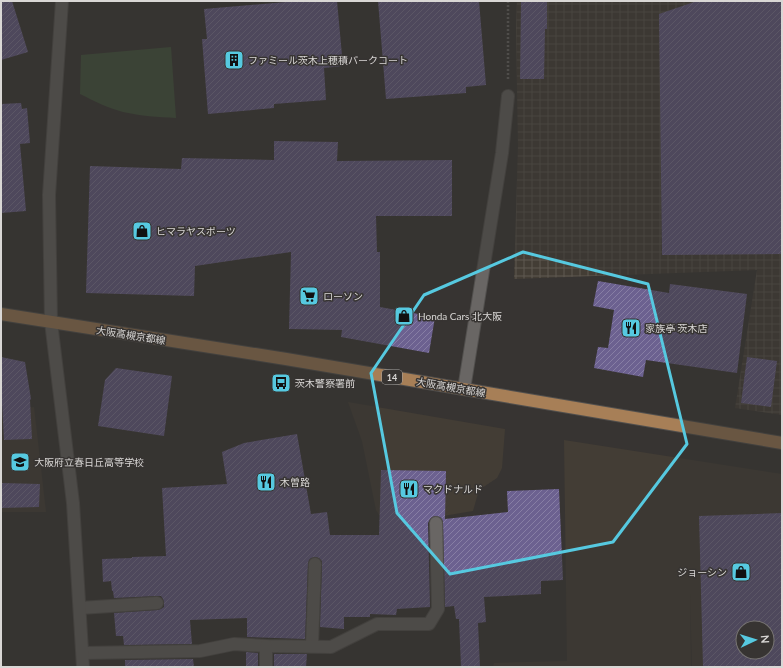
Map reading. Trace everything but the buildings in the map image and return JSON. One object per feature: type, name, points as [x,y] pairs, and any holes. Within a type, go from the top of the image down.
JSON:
[{"type":"main road","name":"大阪高槻京都線","points":[[1,314],[278,358],[782,443]]},
{"type":"street","points":[[62,1],[49,195],[51,322],[73,503],[83,667]]},
{"type":"street","points":[[464,389],[502,153],[508,96]]},
{"type":"street","points":[[83,653],[200,651],[234,644],[331,647],[377,624],[429,624],[438,609],[436,523]]},
{"type":"street","points":[[312,646],[315,564]]},
{"type":"street","points":[[80,608],[157,603]]},
{"type":"street","points":[[266,646],[266,667]]},
{"type":"path","points":[[508,1],[508,96]]},
{"type":"highlighted area","points":[[523,252],[648,284],[687,444],[613,542],[450,574],[397,513],[371,373],[424,295]]},
{"type":"shaded area","points":[[517,1],[782,1],[782,415],[735,408],[757,270],[514,279],[518,146]]},
{"type":"shaded area","points":[[348,402],[505,429],[502,468],[497,478],[479,490],[473,511],[443,516],[381,518],[376,510],[362,441]]},
{"type":"shaded area","name":"大阪府立春日丘高等学校","points":[[34,407],[46,512],[1,512],[1,412]]},
{"type":"shaded area","points":[[564,440],[782,474],[782,667],[692,667],[690,592],[691,667],[493,667],[494,663],[567,661]]},
{"type":"green space","points":[[171,47],[176,118],[123,112],[80,94],[81,55]]},
{"type":"place","name":"ファミール茨木上穂積パークコート","points":[[234,60]]},
{"type":"place","name":"ヒマラヤスポーツ","points":[[142,231]]},
{"type":"place","name":"ローソン","points":[[309,296]]},
{"type":"place","name":"Honda Cars 北大阪","points":[[404,316]]},
{"type":"place","name":"家族亭 茨木店","points":[[631,328]]},
{"type":"place","name":"茨木警察署前","points":[[281,383]]},
{"type":"place","name":"大阪府立春日丘高等学校","points":[[20,462]]},
{"type":"place","name":"木曽路","points":[[266,482]]},
{"type":"place","name":"マクドナルド","points":[[409,489]]},
{"type":"place","name":"ジョーシン","points":[[741,572]]}]
